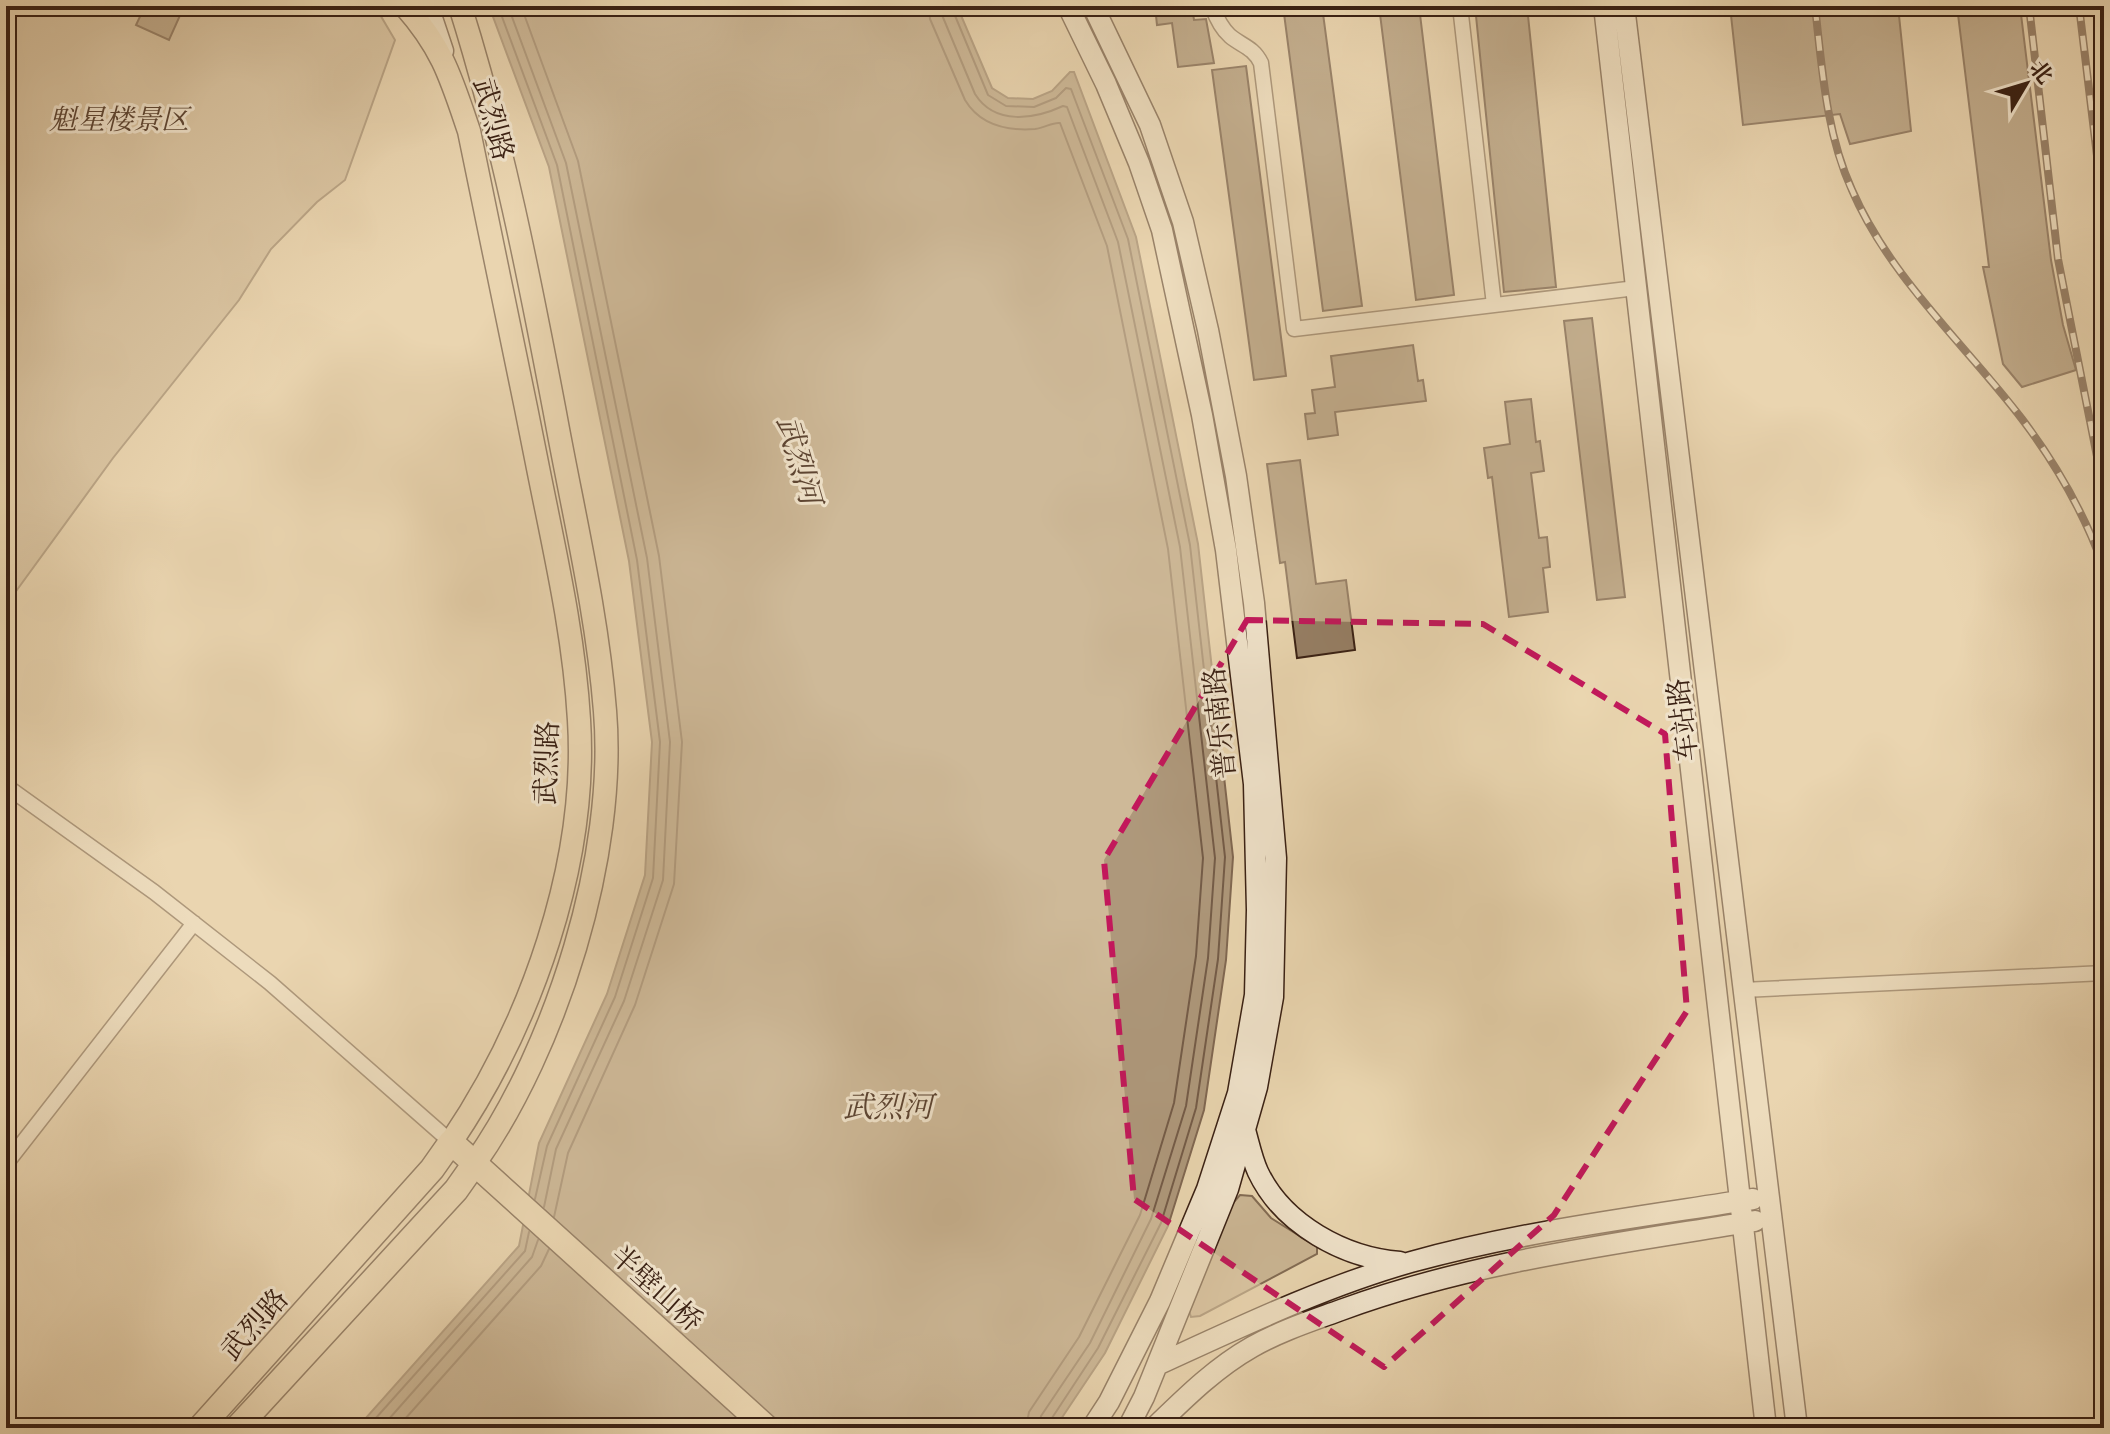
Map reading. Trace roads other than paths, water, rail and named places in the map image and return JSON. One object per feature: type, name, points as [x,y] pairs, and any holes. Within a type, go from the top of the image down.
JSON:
[{"type":"highway","name":"半壁山桥","points":[[451,1142],[767,1428]]},
{"type":"highway","name":"武烈路","points":[[200,1428],[432,1169],[451,1142]]},
{"type":"highway","name":"武烈路","points":[[237,1428],[456,1190],[475,1163]]},
{"type":"main road","name":"武烈路","points":[[405,6],[436,44],[469,131],[571,632],[580,723],[578,796],[569,864],[538,973],[496,1065],[471,1113],[451,1142]]},
{"type":"main road","points":[[428,6],[449,72]]},
{"type":"main road","points":[[451,6],[480,67]]},
{"type":"main road","name":"武烈路","points":[[460,6],[480,67],[533,299],[594,625],[606,713],[605,789],[599,855],[563,986],[527,1073],[497,1132],[475,1163]]},
{"type":"main road","name":"普乐南路","points":[[1068,6],[1112,97],[1158,216],[1202,415],[1226,550],[1253,769],[1257,910],[1252,1009],[1238,1093],[1212,1176],[1160,1301],[1109,1402],[1092,1428]]},
{"type":"main road","name":"普乐南路","points":[[1093,6],[1150,125],[1183,222],[1208,330],[1236,476],[1250,575],[1265,710],[1276,858],[1273,997],[1257,1087],[1228,1189],[1157,1365],[1128,1428]]},
{"type":"main road","name":"车站路","points":[[1604,6],[1766,1428]]},
{"type":"main road","name":"车站路","points":[[1624,6],[1797,1428]]},
{"type":"main road","points":[[1245,1129],[1258,1172],[1288,1212],[1308,1228],[1358,1255],[1379,1261],[1408,1263]]},
{"type":"main road","points":[[1157,1365],[1315,1294],[1408,1263],[1488,1242],[1769,1196]]},
{"type":"main road","points":[[1154,1428],[1205,1379],[1251,1347],[1301,1324],[1394,1290],[1514,1261],[1771,1219]]},
{"type":"street","points":[[1212,6],[1228,34],[1250,47],[1261,63],[1294,329],[1636,288]]},
{"type":"street","points":[[1460,6],[1494,305]]},
{"type":"street","points":[[6,786],[194,923],[270,983],[451,1142]]},
{"type":"street","points":[[6,1164],[194,923]]},
{"type":"street","points":[[1743,990],[2104,973]]},
{"type":"water","name":"武烈河","points":[[489,6],[957,6],[992,88],[1008,98],[1033,99],[1052,91],[1070,72],[1074,72],[1136,237],[1198,544],[1233,857],[1226,960],[1204,1110],[1168,1226],[1105,1353],[1055,1428],[357,1428],[519,1246],[539,1143],[607,994],[645,875],[652,742],[629,561],[549,167]]},
{"type":"railway","points":[[1815,6],[1826,100],[1836,146],[1868,222],[1907,281],[2035,436],[2079,509],[2104,568]]},
{"type":"railway","points":[[2029,6],[2058,259],[2104,492]]},
{"type":"railway","points":[[2079,6],[2104,214]]},
{"type":"park label","name":"魁星楼景区","points":[[119,119]]}]
